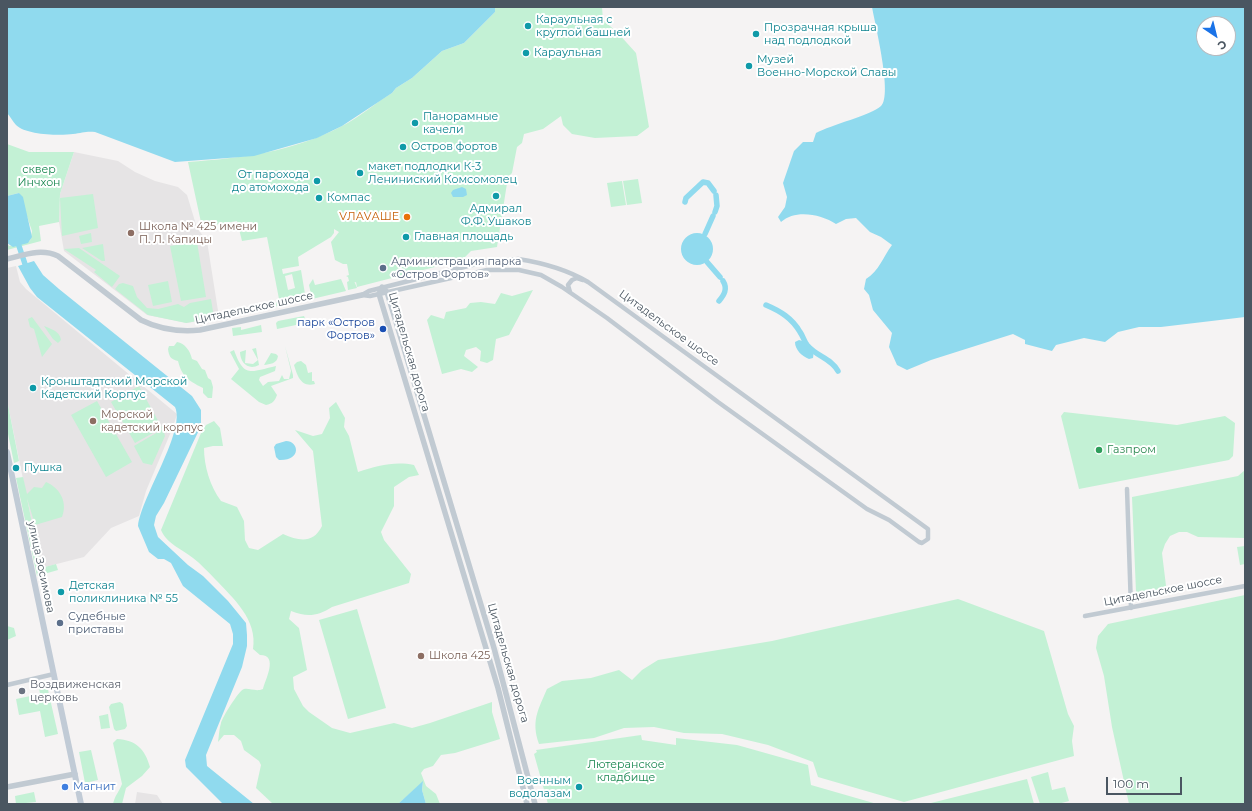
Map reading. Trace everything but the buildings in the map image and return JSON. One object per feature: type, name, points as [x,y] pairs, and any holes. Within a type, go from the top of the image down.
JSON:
[{"type":"main road","name":"улица Зосимова","points":[[7,452],[8,465],[81,804]]},
{"type":"street","name":"Цитадельское шоссе","points":[[10,258],[46,252],[58,256],[141,320],[156,326],[177,330],[200,330],[362,295],[382,287],[480,263],[518,259],[547,264],[572,273],[588,282],[928,529],[928,539],[922,543],[889,520],[867,509],[571,293],[541,275],[519,270],[504,269],[466,274],[370,296],[362,295]]},
{"type":"street","points":[[571,293],[568,285],[572,280],[578,278],[588,282]]},
{"type":"street","name":"Цитадельская дорога","points":[[527,804],[498,688],[379,294],[382,287],[387,292],[494,648],[535,804]]},
{"type":"street","points":[[1127,489],[1131,608]]},
{"type":"street","name":"Цитадельское шоссе","points":[[1085,616],[1245,586]]},
{"type":"street","points":[[7,685],[54,674]]},
{"type":"street","points":[[7,787],[74,774]]},
{"type":"shaded area","name":"Школа № 425 имени П. Л. Капицы","points":[[74,152],[118,161],[135,172],[155,181],[178,187],[187,195],[197,228],[207,241],[219,317],[187,323],[147,315],[64,251],[59,222],[60,194]]},
{"type":"shaded area","name":"Морской кадетский корпус","points":[[16,266],[20,282],[26,289],[177,414],[146,491],[139,516],[111,528],[84,557],[41,568],[7,400],[7,268]]},
{"type":"shaded area","points":[[137,792],[157,795],[163,804],[135,804]]},
{"type":"green space","name":"Остров фортов","points":[[495,7],[602,7],[603,20],[617,32],[636,53],[649,127],[637,136],[595,138],[572,134],[563,125],[561,116],[543,129],[524,134],[522,143],[517,147],[512,173],[508,177],[497,247],[471,251],[462,260],[357,287],[356,282],[354,283],[357,288],[348,290],[347,282],[349,281],[348,277],[346,276],[349,275],[347,264],[343,264],[335,260],[331,242],[339,232],[334,229],[334,233],[331,237],[298,257],[299,266],[282,269],[283,274],[301,270],[306,300],[273,307],[279,299],[267,237],[242,241],[237,221],[202,227],[188,162],[248,156],[286,148],[323,135],[342,126],[412,78],[442,51],[464,43],[495,12]],"holes":[[[292,274],[295,288],[288,290],[285,276]]]},
{"type":"green space","name":"сквер Инчхон","points":[[7,144],[29,152],[74,152],[60,194],[59,222],[39,226],[41,241],[7,250],[7,243],[9,246],[30,241],[32,231],[19,193],[7,196]]},
{"type":"green space","points":[[638,179],[642,203],[627,205],[623,181]]},
{"type":"green space","points":[[622,181],[626,205],[611,207],[607,183]]},
{"type":"green space","points":[[93,194],[98,228],[62,236],[60,198]]},
{"type":"green space","points":[[91,233],[92,242],[81,244],[79,236]]},
{"type":"green space","points":[[197,242],[206,297],[181,301],[170,246]]},
{"type":"green space","points":[[103,244],[105,261],[102,261],[82,248]]},
{"type":"green space","points":[[79,248],[120,276],[112,287],[94,272],[96,270],[64,249]]},
{"type":"green space","points":[[313,279],[315,285],[341,279],[346,291],[312,299],[309,285]]},
{"type":"green space","points":[[168,281],[172,302],[153,306],[148,285]]},
{"type":"green space","points":[[123,283],[133,286],[137,297],[147,308],[158,309],[178,304],[184,307],[190,303],[211,299],[214,318],[186,323],[148,315],[115,289],[119,284]]},
{"type":"green space","points":[[533,290],[509,335],[496,339],[493,360],[487,363],[480,361],[481,351],[476,347],[466,350],[464,356],[478,367],[472,372],[461,369],[442,374],[427,320],[431,315],[444,319],[446,312],[466,308],[470,303],[481,302],[495,304],[501,293],[512,296]]},
{"type":"green space","points":[[304,316],[307,323],[297,322],[296,325],[277,329],[276,323],[278,321]]},
{"type":"green space","points":[[32,317],[52,344],[42,357],[34,329],[30,327],[28,319]]},
{"type":"green space","points":[[261,325],[262,332],[233,336],[232,328],[241,327],[241,330]]},
{"type":"green space","points":[[44,326],[59,334],[61,340],[58,343],[53,339]]},
{"type":"green space","points":[[177,342],[185,346],[192,359],[197,361],[202,369],[205,370],[213,387],[212,398],[208,398],[203,393],[203,388],[193,383],[186,377],[181,370],[178,361],[170,357],[168,349],[169,346],[174,346]]},
{"type":"green space","points":[[285,346],[293,378],[271,386],[277,395],[272,403],[266,405],[259,402],[231,379],[239,369],[230,352],[234,350],[241,365],[249,371],[276,366],[275,371],[260,377],[259,380],[263,386],[268,382],[279,381],[282,375],[284,379],[289,379],[291,371]]},
{"type":"green space","points":[[256,348],[259,365],[255,367],[248,366],[243,362],[241,359],[240,352],[246,350],[245,363],[253,364],[258,360],[252,349]]},
{"type":"green space","points":[[271,353],[278,356],[276,361],[264,365]]},
{"type":"green space","points":[[301,361],[306,365],[308,373],[312,372],[312,381],[314,381],[315,384],[306,384],[300,380],[294,365]]},
{"type":"green space","points":[[139,386],[162,428],[135,443],[111,402]]},
{"type":"green space","points":[[7,400],[19,461],[14,463],[7,429]]},
{"type":"green space","points":[[97,401],[132,462],[106,477],[71,415]]},
{"type":"green space","points":[[336,402],[345,418],[344,427],[349,436],[358,472],[386,465],[407,464],[414,465],[419,475],[409,477],[394,487],[394,506],[381,532],[384,540],[411,574],[409,583],[332,607],[321,613],[307,615],[291,611],[289,619],[299,628],[307,670],[293,677],[294,689],[303,706],[309,712],[332,728],[350,733],[394,723],[412,728],[492,702],[492,712],[500,739],[455,753],[441,755],[433,766],[424,769],[421,773],[426,786],[436,794],[440,804],[426,804],[422,790],[423,782],[398,804],[273,804],[256,788],[261,765],[259,761],[244,750],[241,741],[234,735],[224,735],[218,742],[222,720],[238,694],[244,689],[263,689],[269,669],[269,659],[266,656],[260,655],[253,649],[254,638],[252,628],[243,610],[202,565],[167,539],[161,530],[201,433],[206,425],[214,421],[220,428],[223,446],[204,448],[208,476],[221,501],[237,507],[244,521],[245,540],[249,548],[258,550],[283,534],[300,539],[314,536],[322,526],[313,451],[295,430],[313,436],[322,434],[330,418],[329,408]]},
{"type":"green space","points":[[1064,412],[1177,425],[1225,416],[1235,423],[1233,456],[1229,460],[1079,489],[1061,416]]},
{"type":"green space","points":[[163,429],[165,436],[152,465],[143,463],[134,446]]},
{"type":"green space","points":[[1245,470],[1245,538],[1198,537],[1187,532],[1179,532],[1170,536],[1162,553],[1167,594],[1144,598],[1136,592],[1132,497],[1238,476]]},
{"type":"green space","points":[[23,477],[27,494],[34,487],[42,488],[46,482],[55,488],[62,496],[64,506],[62,517],[35,525],[27,498],[41,568],[56,564],[58,570],[37,576],[16,478]]},
{"type":"green space","points":[[1245,546],[1245,564],[1240,565],[1237,547]]},
{"type":"green space","points":[[1245,595],[1245,804],[1129,804],[1112,727],[1104,676],[1096,648],[1098,636],[1108,624]]},
{"type":"green space","points":[[958,599],[1044,631],[1068,714],[1074,726],[1072,741],[1074,756],[904,802],[818,777],[813,762],[768,745],[722,734],[684,733],[654,727],[624,728],[594,738],[539,744],[536,729],[538,710],[547,689],[562,681],[591,678],[619,670],[632,680],[642,670],[658,660],[772,641]]},
{"type":"green space","points":[[357,609],[386,708],[348,719],[319,620]]},
{"type":"green space","points":[[7,626],[14,628],[16,636],[7,640]]},
{"type":"green space","points":[[46,681],[58,734],[45,737],[40,711],[19,715],[16,699],[40,694],[38,683]]},
{"type":"green space","points":[[120,702],[123,704],[127,726],[125,729],[116,731],[114,729],[109,707],[111,704]]},
{"type":"green space","points":[[108,714],[110,728],[101,729],[99,716]]},
{"type":"green space","name":"Лютеранское кладбище","points":[[641,735],[642,740],[676,745],[676,738],[737,745],[808,765],[811,785],[877,804],[548,804],[534,754],[537,752],[536,750]]},
{"type":"green space","points":[[117,739],[129,741],[139,747],[145,755],[150,767],[142,776],[126,788],[122,804],[113,804],[122,784],[113,743]]},
{"type":"green space","points":[[91,750],[98,780],[85,783],[79,752]]},
{"type":"green space","points":[[1048,772],[1052,790],[1065,787],[1069,801],[1058,804],[1040,804],[1031,777]]},
{"type":"green space","points":[[1027,779],[1034,804],[927,804]]},
{"type":"green space","points":[[34,792],[36,802],[16,804],[15,796]]},
{"type":"water","points":[[7,7],[495,7],[495,12],[464,43],[442,51],[412,78],[396,88],[392,93],[342,126],[317,138],[254,156],[175,162],[95,132],[52,135],[27,131],[16,125],[7,113]]},
{"type":"water","points":[[872,7],[1245,7],[1245,317],[1161,327],[1139,327],[1118,332],[1105,342],[1084,338],[1056,345],[1052,351],[1025,344],[1025,340],[1013,334],[931,360],[907,370],[897,365],[889,347],[892,333],[873,310],[869,295],[864,289],[866,279],[878,268],[892,245],[881,237],[870,232],[856,218],[846,219],[836,224],[823,218],[808,214],[793,215],[781,222],[778,217],[785,207],[787,197],[783,183],[794,151],[803,142],[813,142],[816,133],[881,106],[884,100],[885,89],[879,43]]},
{"type":"water","points":[[462,187],[466,189],[467,195],[463,197],[453,197],[451,193],[453,190]]},
{"type":"water","points":[[19,193],[23,197],[32,237],[28,243],[13,247],[7,243],[7,196]]},
{"type":"water","points":[[694,233],[700,233],[709,237],[713,249],[709,261],[700,265],[694,265],[685,261],[681,252],[681,246],[685,237]]},
{"type":"water","points":[[34,261],[43,275],[59,289],[192,396],[201,410],[201,426],[164,503],[156,516],[154,525],[158,537],[188,565],[203,576],[228,601],[246,623],[247,646],[242,667],[206,755],[207,766],[254,804],[223,804],[186,767],[185,760],[233,644],[233,634],[230,624],[183,586],[171,563],[164,559],[158,559],[149,552],[138,526],[141,513],[169,447],[174,431],[177,418],[175,407],[37,297],[30,288],[18,266]]},
{"type":"water","points":[[799,340],[806,342],[814,350],[813,358],[806,358],[801,354],[795,345],[795,342]]},
{"type":"water","points":[[286,441],[294,444],[296,447],[295,454],[292,457],[279,460],[276,457],[274,447],[276,444]]},
{"type":"water","points":[[423,781],[422,790],[426,804],[398,804]]},
{"type":"waterway","points":[[685,202],[686,198],[703,182],[708,183],[714,191]]},
{"type":"waterway","points":[[715,212],[717,206],[716,195]]},
{"type":"waterway","points":[[705,234],[713,216]]},
{"type":"waterway","points":[[17,240],[27,270]]},
{"type":"waterway","points":[[707,262],[720,277]]},
{"type":"waterway","points":[[719,301],[724,294],[725,287],[723,281]]},
{"type":"waterway","points":[[766,305],[781,312],[789,319],[797,327],[807,345],[832,363],[838,371]]},
{"type":"place","name":"Караульная с круглой башней","points":[[528,26]]},
{"type":"place","name":"Прозрачная крыша над подлодкой","points":[[756,34]]},
{"type":"place","name":"Караульная","points":[[526,53]]},
{"type":"place","name":"Музей Военно-Морской Славы","points":[[749,66]]},
{"type":"place","name":"Панорамные качели","points":[[415,123]]},
{"type":"place","name":"Остров фортов","points":[[403,147]]},
{"type":"place","name":"макет подлодки К-3 Лениниский Комсомолец","points":[[360,173]]},
{"type":"place","name":"От парохода до атомохода","points":[[317,181]]},
{"type":"place","name":"Адмирал Ф.Ф. Ушаков","points":[[496,196]]},
{"type":"place","name":"Компас","points":[[319,198]]},
{"type":"place","name":"VЛАVАШЕ","points":[[407,217]]},
{"type":"place","name":"Школа № 425 имени П. Л. Капицы","points":[[131,233]]},
{"type":"place","name":"Главная площадь","points":[[406,237]]},
{"type":"place","name":"Администрация парка «Остров Фортов»","points":[[383,268]]},
{"type":"place","name":"парк «Остров Фортов»","points":[[383,329]]},
{"type":"place","name":"Кронштадтский Морской Кадетский Корпус","points":[[33,388]]},
{"type":"place","name":"Морской кадетский корпус","points":[[93,421]]},
{"type":"place","name":"Газпром","points":[[1099,450]]},
{"type":"place","name":"Пушка","points":[[16,468]]},
{"type":"place","name":"Детская поликлиника № 55","points":[[61,592]]},
{"type":"place","name":"Судебные приставы","points":[[60,623]]},
{"type":"place","name":"Школа 425","points":[[421,656]]},
{"type":"place","name":"Воздвиженская церковь","points":[[22,691]]},
{"type":"place","name":"Магнит","points":[[65,787]]},
{"type":"place","name":"Военным водолазам","points":[[579,787]]}]
